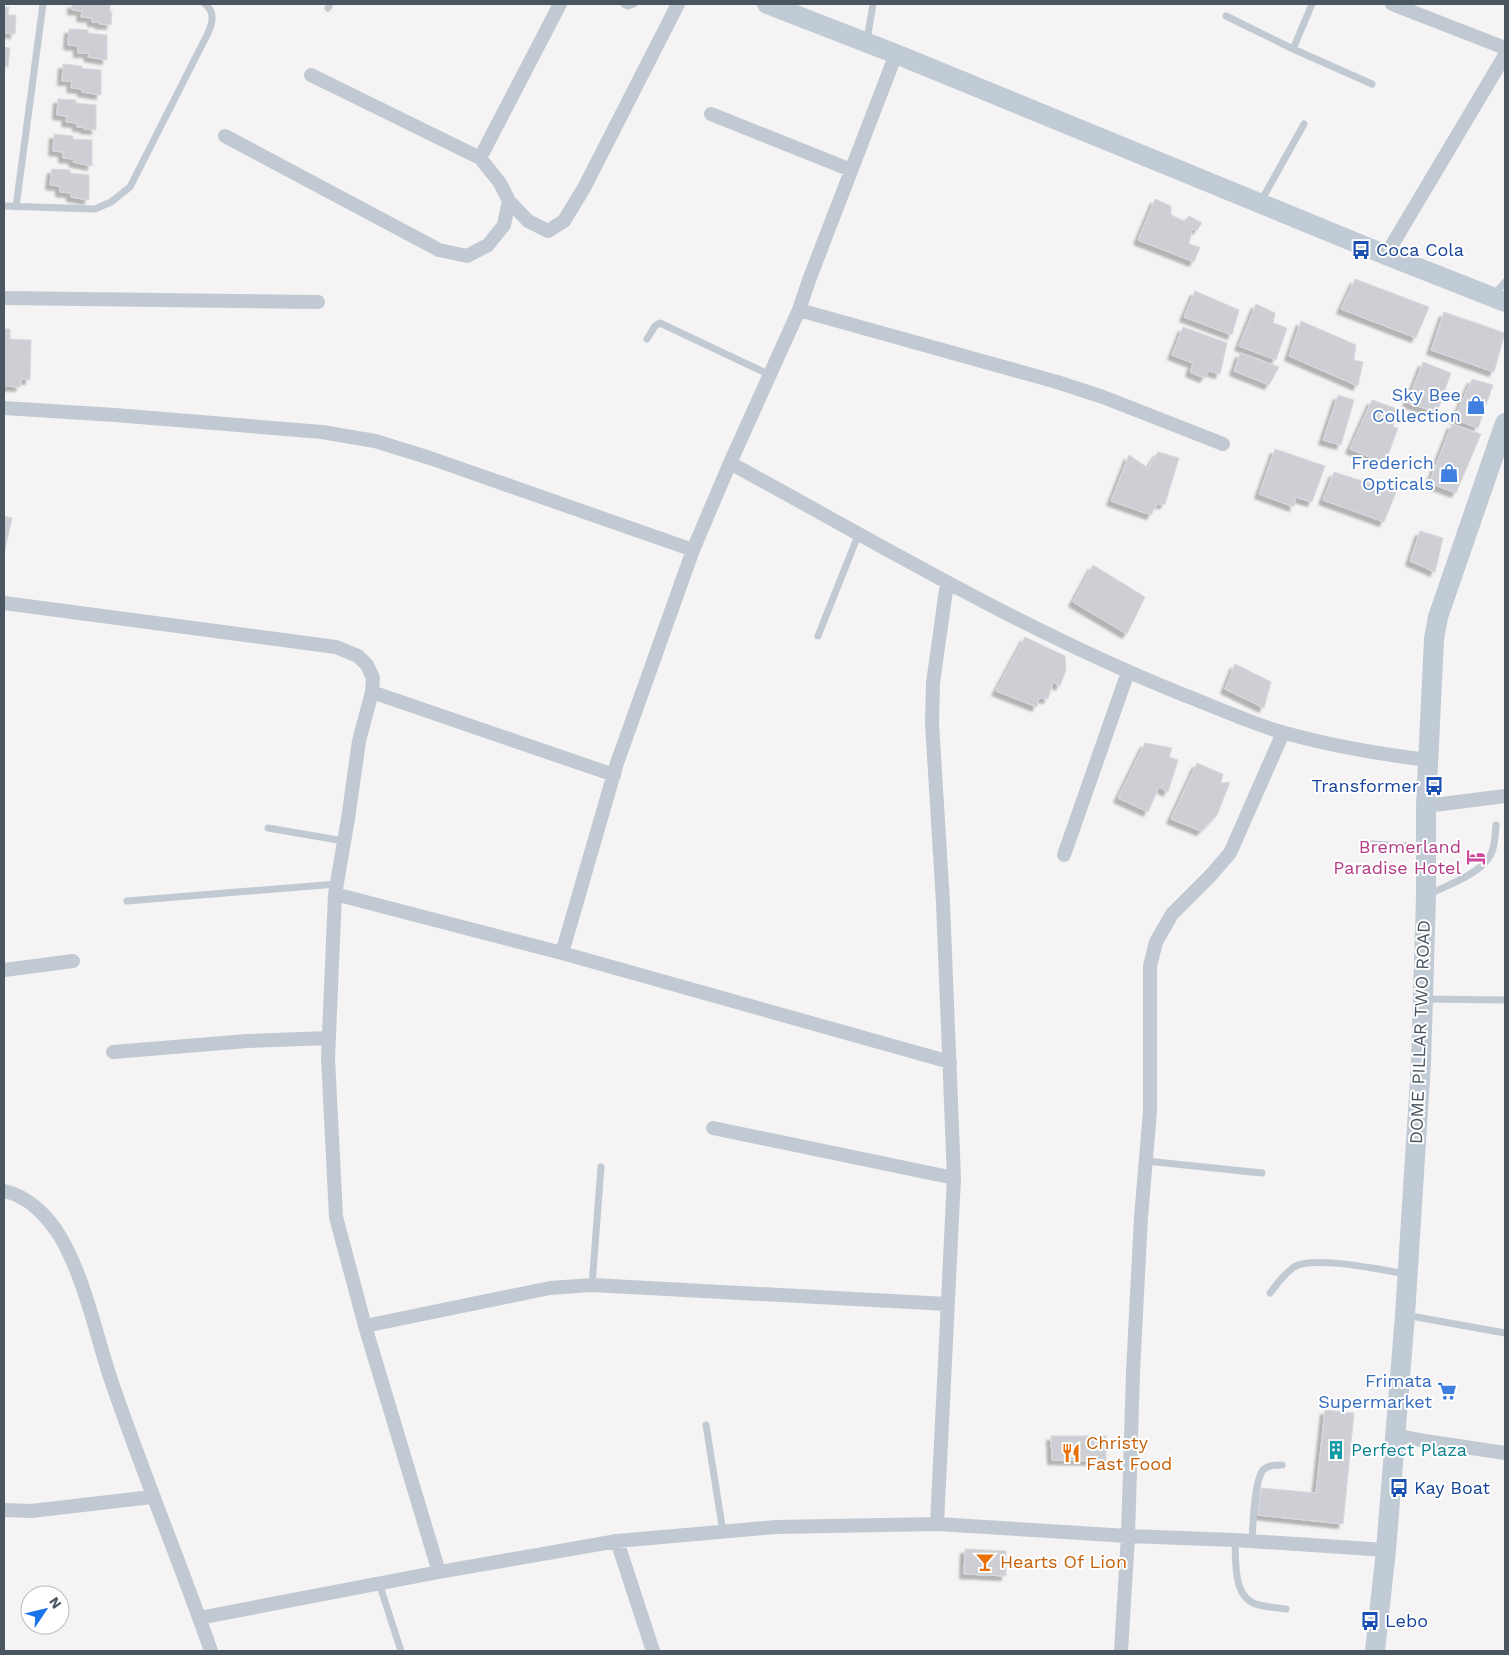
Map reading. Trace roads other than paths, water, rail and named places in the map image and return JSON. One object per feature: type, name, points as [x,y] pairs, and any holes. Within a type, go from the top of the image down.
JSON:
[{"type":"street","points":[[480,158],[560,4]]},
{"type":"street","points":[[312,75],[480,158],[500,183],[509,201],[528,221],[548,231],[564,221],[584,188],[678,4]]},
{"type":"street","points":[[767,4],[792,8],[867,43],[1386,255],[1501,294]]},
{"type":"street","points":[[1392,4],[1505,48]]},
{"type":"street","points":[[562,953],[614,775],[693,550],[799,310],[896,54]]},
{"type":"street","points":[[1386,255],[1505,55]]},
{"type":"street","points":[[711,114],[851,170]]},
{"type":"street","points":[[225,136],[439,250],[467,256],[488,245],[504,225],[509,201]]},
{"type":"street","points":[[4,298],[318,302]]},
{"type":"street","points":[[799,310],[1057,382],[1103,397],[1223,444]]},
{"type":"street","points":[[4,408],[322,432],[375,441],[430,458],[693,550]]},
{"type":"street","name":"DOME PILLAR TWO ROAD","points":[[1375,1651],[1386,1550],[1405,1315],[1421,1063],[1426,896],[1426,806],[1434,639],[1438,617],[1505,423]]},
{"type":"street","points":[[730,463],[947,583],[1128,672],[1283,733],[1363,752],[1428,760]]},
{"type":"street","points":[[937,1524],[954,1178],[943,903],[932,723],[933,683],[947,583]]},
{"type":"street","points":[[4,602],[336,647],[358,656],[367,665],[373,678],[372,692],[359,741],[336,889],[328,1058],[336,1218],[365,1326],[439,1572]]},
{"type":"street","points":[[1064,855],[1128,672]]},
{"type":"street","points":[[372,692],[614,775]]},
{"type":"street","points":[[1120,1651],[1128,1536],[1133,1372],[1150,1111],[1150,966],[1156,942],[1172,914],[1212,875],[1230,853],[1283,733]]},
{"type":"street","points":[[1426,806],[1505,796]]},
{"type":"street","points":[[336,889],[950,1062]]},
{"type":"street","points":[[4,970],[73,961]]},
{"type":"street","points":[[113,1052],[247,1041],[329,1038]]},
{"type":"street","points":[[713,1128],[954,1178]]},
{"type":"street","points":[[4,1191],[28,1200],[45,1216],[60,1238],[76,1273],[152,1497],[211,1651]]},
{"type":"street","points":[[365,1326],[550,1288],[592,1285],[947,1304]]},
{"type":"street","points":[[1395,1435],[1505,1453]]},
{"type":"street","points":[[4,1510],[31,1511],[152,1497]]},
{"type":"street","points":[[199,1618],[439,1572],[616,1541],[776,1528],[937,1524],[1386,1550]]},
{"type":"street","points":[[616,1541],[653,1651]]},
{"type":"lane","points":[[16,206],[43,4]]},
{"type":"lane","points":[[4,206],[95,209],[111,202],[130,187],[208,33],[213,20],[210,8],[205,4]]},
{"type":"lane","points":[[624,4],[628,6],[634,4]]},
{"type":"lane","points":[[867,43],[872,4]]},
{"type":"lane","points":[[1293,49],[1312,4]]},
{"type":"lane","points":[[1226,16],[1293,49],[1372,84]]},
{"type":"lane","points":[[1260,204],[1304,124]]},
{"type":"lane","points":[[647,339],[655,326],[660,323],[770,375]]},
{"type":"lane","points":[[818,636],[859,533]]},
{"type":"lane","points":[[1426,896],[1473,872],[1488,858],[1494,845],[1496,825]]},
{"type":"lane","points":[[268,828],[344,841]]},
{"type":"lane","points":[[1371,844],[1426,847]]},
{"type":"lane","points":[[126,901],[336,889]]},
{"type":"lane","points":[[1423,1000],[1505,1000]]},
{"type":"lane","points":[[1146,1161],[1262,1172]]},
{"type":"lane","points":[[592,1285],[601,1167]]},
{"type":"lane","points":[[1270,1293],[1283,1276],[1296,1266],[1308,1263],[1327,1262],[1407,1274]]},
{"type":"lane","points":[[1405,1315],[1505,1333]]},
{"type":"lane","points":[[706,1425],[723,1532]]},
{"type":"lane","points":[[1252,1542],[1258,1480],[1264,1469],[1272,1465],[1282,1465]]},
{"type":"lane","points":[[1235,1540],[1237,1581],[1243,1594],[1256,1605],[1286,1609]]},
{"type":"lane","points":[[379,1584],[400,1651]]},
{"type":"place","name":"Coca Cola","points":[[1361,250]]},
{"type":"place","name":"Sky Bee Collection","points":[[1476,405]]},
{"type":"place","name":"Frederich Opticals","points":[[1449,473]]},
{"type":"place","name":"Transformer","points":[[1434,786]]},
{"type":"place","name":"Bremerland Paradise Hotel","points":[[1476,857]]},
{"type":"place","name":"Frimata Supermarket","points":[[1447,1391]]},
{"type":"place","name":"Perfect Plaza","points":[[1336,1450]]},
{"type":"place","name":"Christy Fast Food","points":[[1071,1453]]},
{"type":"place","name":"Kay Boat","points":[[1399,1488]]},
{"type":"place","name":"Hearts Of Lion","points":[[985,1562]]},
{"type":"place","name":"Lebo","points":[[1370,1621]]}]
